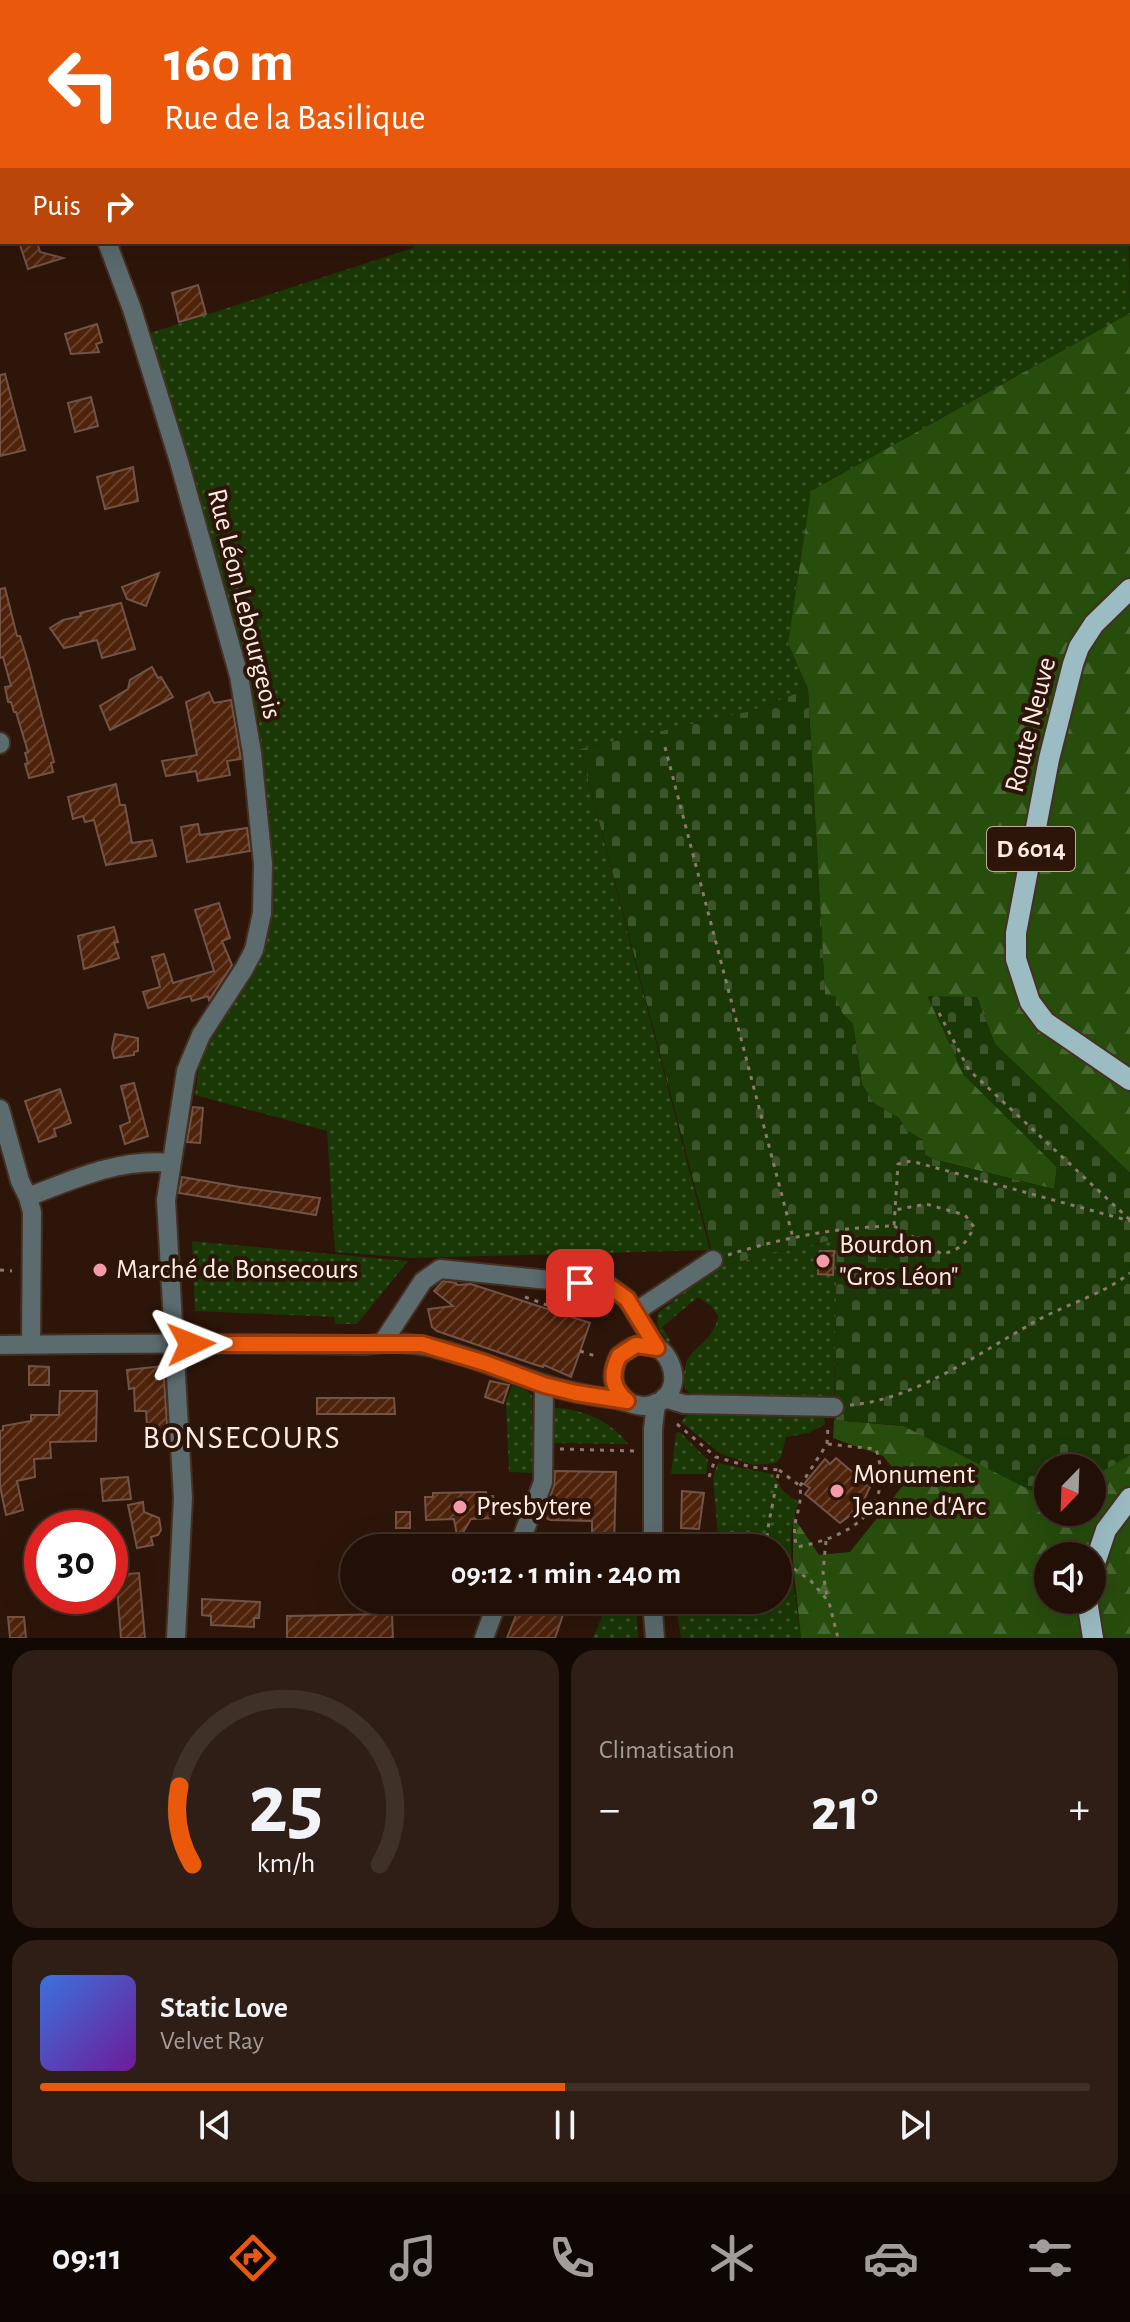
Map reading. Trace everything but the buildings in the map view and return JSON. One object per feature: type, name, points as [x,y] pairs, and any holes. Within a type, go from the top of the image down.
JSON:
[{"type":"main road","name":"Route Neuve","points":[[1130,589],[1094,624],[1079,647],[1073,664],[1049,759],[1016,933],[1016,959],[1030,1002],[1045,1022],[1130,1080]]},
{"type":"main road","points":[[1102,1542],[1106,1530],[1130,1498]]},
{"type":"main road","points":[[1089,1614],[1093,1638]]},
{"type":"street","name":"Rue Léon Lebourgeois","points":[[108,244],[132,309],[178,458],[239,676],[252,753],[263,864],[262,913],[254,950],[201,1035],[191,1057],[181,1094],[170,1163],[166,1200],[183,1498],[176,1638]]},
{"type":"street","points":[[0,1109],[32,1212],[31,1344]]},
{"type":"street","points":[[28,1197],[119,1165],[138,1161],[170,1163]]},
{"type":"street","points":[[635,1312],[713,1260]]},
{"type":"street","points":[[383,1342],[423,1281],[440,1269],[609,1286],[627,1299],[674,1372],[674,1381],[660,1401],[653,1429],[653,1534]]},
{"type":"street","points":[[0,1345],[174,1345],[209,1342],[422,1344],[544,1385],[637,1405],[660,1401],[834,1407]]},
{"type":"street","points":[[627,1401],[615,1387],[613,1376],[619,1356],[636,1345],[657,1348]]},
{"type":"street","points":[[523,1534],[543,1482],[544,1385]]},
{"type":"street","points":[[484,1638],[493,1614]]},
{"type":"street","points":[[653,1614],[655,1638]]},
{"type":"path","points":[[665,747],[793,1238]]},
{"type":"path","points":[[939,1013],[969,1070],[1130,1220]]},
{"type":"path","points":[[894,1226],[898,1164],[911,1161],[1130,1220]]},
{"type":"path","points":[[713,1260],[793,1238],[894,1226],[942,1254],[966,1244],[974,1227],[965,1215],[926,1204],[895,1210]]},
{"type":"path","points":[[834,1407],[879,1401],[963,1364],[1040,1319],[1110,1288],[1130,1273]]},
{"type":"path","points":[[513,1293],[547,1307],[550,1299]]},
{"type":"path","points":[[580,1351],[598,1357]]},
{"type":"path","points":[[677,1424],[716,1457],[751,1467],[779,1470],[800,1486]]},
{"type":"path","points":[[827,1444],[876,1449],[881,1463],[879,1497],[862,1521],[826,1541],[797,1547],[792,1531],[802,1502],[800,1486],[827,1444]]},
{"type":"path","points":[[544,1448],[636,1451]]},
{"type":"path","points":[[709,1477],[716,1457]]},
{"type":"path","points":[[767,1534],[779,1470]]},
{"type":"path","points":[[826,1541],[823,1572],[838,1638]]},
{"type":"path","points":[[792,1567],[811,1581],[827,1600]]},
{"type":"green space","points":[[412,244],[1129,244],[1130,313],[811,491],[788,643],[808,689],[751,711],[580,749],[710,1250],[412,1258],[335,1252],[327,1131],[195,1095],[201,1051],[238,992],[267,937],[269,863],[259,722],[186,466],[144,335],[413,248]]},
{"type":"green space","points":[[1130,313],[1130,1173],[995,1044],[977,997],[928,997],[964,1075],[1057,1167],[1054,1189],[925,1155],[923,1140],[907,1131],[899,1118],[875,1104],[862,1085],[853,1024],[843,1015],[835,996],[825,996],[808,689],[788,643],[811,491]]},
{"type":"green space","points":[[808,689],[825,995],[835,996],[843,1014],[853,1024],[862,1086],[875,1104],[899,1118],[907,1131],[923,1140],[925,1155],[1054,1189],[1057,1167],[964,1075],[928,996],[977,997],[995,1044],[1130,1173],[1130,1455],[1106,1469],[1106,1454],[1034,1454],[1034,1492],[903,1426],[834,1420],[837,1239],[716,1267],[580,749],[751,711]]},
{"type":"green space","points":[[837,1239],[834,1407],[735,1405],[698,1398],[687,1391],[684,1379],[687,1360],[712,1332],[718,1316],[711,1306],[698,1297],[662,1327],[670,1340],[668,1344],[657,1325],[658,1313],[716,1267]]},
{"type":"green space","points":[[192,1241],[408,1261],[357,1324],[335,1324],[334,1317],[195,1311]]},
{"type":"green space","points":[[1130,1341],[1130,1638],[801,1638],[793,1563],[793,1516],[819,1555],[850,1552],[905,1483],[883,1456],[833,1438],[834,1420],[903,1426]]},
{"type":"green space","points":[[512,1385],[528,1391],[532,1396],[533,1473],[509,1472],[506,1402]]},
{"type":"green space","points":[[549,1408],[571,1410],[593,1417],[613,1428],[628,1444],[550,1443]]},
{"type":"green space","points":[[690,1412],[824,1416],[825,1424],[809,1433],[786,1437],[781,1457],[775,1463],[753,1465],[721,1454],[681,1422]]},
{"type":"green space","points":[[680,1432],[708,1460],[706,1474],[671,1474],[676,1433]]},
{"type":"green space","points":[[718,1463],[773,1474],[782,1490],[799,1503],[792,1534],[718,1534],[713,1477]]},
{"type":"green space","points":[[792,1563],[801,1638],[681,1638],[677,1614],[792,1614]]},
{"type":"green space","points":[[603,1614],[637,1614],[638,1638],[593,1638]]},
{"type":"place","name":"Bourdon \"Gros Léon\"","points":[[823,1261]]},
{"type":"place","name":"Marché de Bonsecours","points":[[100,1270]]},
{"type":"place","name":"Monument Jeanne d'Arc","points":[[837,1491]]},
{"type":"place","name":"Presbytere","points":[[460,1507]]},
{"type":"district","name":"BONSECOURS","points":[[242,1438]]},
{"type":"route","points":[[191,1344],[422,1344],[544,1385],[627,1401],[620,1396],[613,1376],[619,1356],[636,1345],[657,1348],[627,1299],[609,1286],[580,1283]]}]
